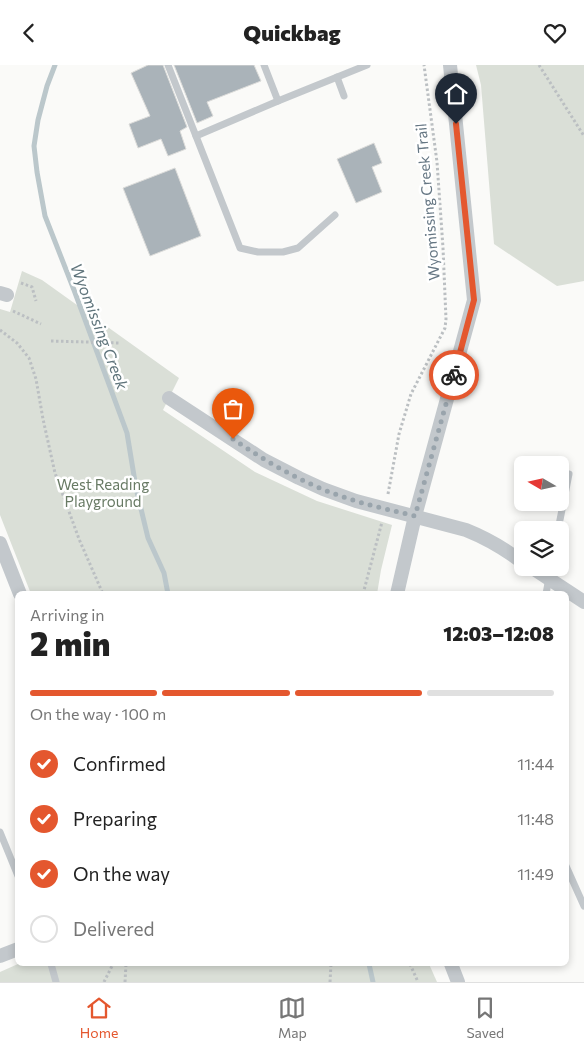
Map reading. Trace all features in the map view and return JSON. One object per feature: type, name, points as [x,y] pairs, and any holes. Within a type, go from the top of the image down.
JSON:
[{"type":"street","points":[[398,591],[415,516],[474,300],[450,65]]},
{"type":"street","points":[[169,398],[264,460],[299,478],[356,501],[466,530],[514,556]]},
{"type":"street","points":[[0,543],[19,591]]},
{"type":"street","points":[[554,576],[584,602]]},
{"type":"street","points":[[0,956],[15,950]]},
{"type":"street","points":[[452,966],[458,982]]},
{"type":"lane","points":[[168,65],[240,248],[258,252],[283,252],[298,248],[335,215]]},
{"type":"lane","points":[[264,65],[278,101]]},
{"type":"lane","points":[[196,136],[367,65]]},
{"type":"lane","points":[[337,77],[344,96]]},
{"type":"lane","points":[[547,591],[549,576]]},
{"type":"lane","points":[[0,833],[15,870]]},
{"type":"lane","points":[[569,873],[584,906]]},
{"type":"lane","points":[[52,966],[56,982]]},
{"type":"path","name":"Wyomissing Creek Trail","points":[[364,591],[386,508],[399,434],[411,393],[445,328],[443,248],[437,162],[424,65]]},
{"type":"path","points":[[539,65],[584,136]]},
{"type":"path","points":[[21,283],[32,287],[36,301]]},
{"type":"path","points":[[13,311],[41,324]]},
{"type":"path","points":[[0,331],[17,343],[29,358],[36,379],[55,473],[79,539],[102,591]]},
{"type":"path","points":[[51,341],[120,343]]},
{"type":"path","points":[[104,982],[112,966]]},
{"type":"path","points":[[125,982],[126,966]]},
{"type":"path","points":[[330,966],[330,982]]},
{"type":"path","points":[[411,966],[418,982]]},
{"type":"green space","points":[[476,65],[584,65],[584,281],[557,286],[494,244],[481,85]]},
{"type":"green space","name":"West Reading Playground","points":[[22,271],[42,280],[179,378],[163,410],[255,472],[317,501],[392,525],[378,591],[30,591],[0,515],[0,309],[10,312]]},
{"type":"green space","points":[[15,965],[430,966],[437,982],[0,982],[0,972]]},
{"type":"building","points":[[148,65],[163,65],[187,127],[180,131],[186,149],[168,156],[161,139],[138,148],[129,124],[150,116],[131,73]]},
{"type":"building","points":[[174,65],[254,65],[261,81],[207,102],[213,116],[197,123]]},
{"type":"building","points":[[374,143],[382,163],[372,167],[382,192],[356,203],[337,159]]},
{"type":"building","points":[[175,168],[201,236],[150,256],[123,188]]},
{"type":"waterway","name":"Wyomissing Creek","points":[[55,65],[38,120],[34,146],[45,216],[127,433],[136,488],[148,538],[164,573],[167,591]]},
{"type":"waterway","name":"Wyomissing Creek","points":[[369,966],[373,982]]},
{"type":"way so far","points":[[233,439],[264,460],[324,489],[356,501],[415,516],[454,375]]},
{"type":"route","points":[[454,375],[474,300],[456,124]]}]
